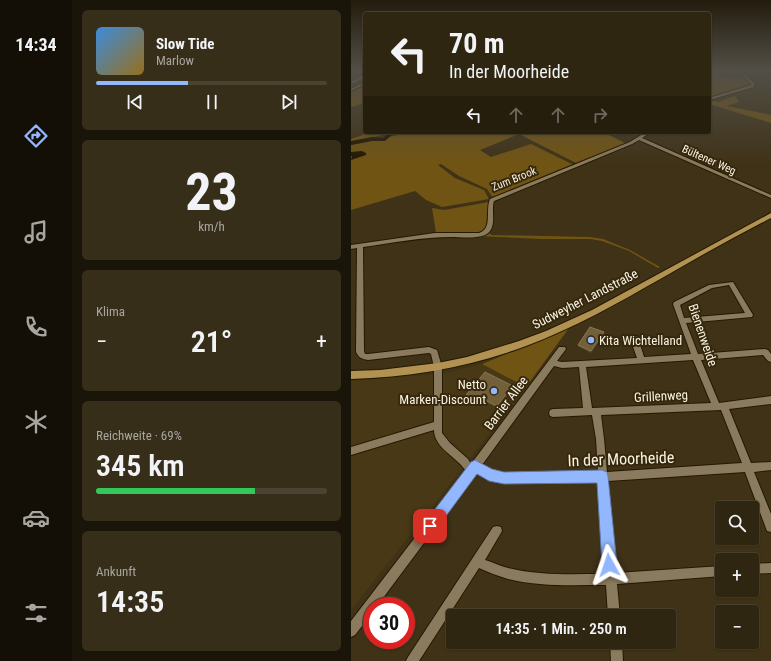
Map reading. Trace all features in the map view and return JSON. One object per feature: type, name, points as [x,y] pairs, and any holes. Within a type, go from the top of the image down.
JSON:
[{"type":"main road","name":"Sudweyher Landstraße","points":[[351,375],[401,372],[438,367],[486,356],[515,346],[577,320],[771,215]]},
{"type":"street","name":"Zum Brook","points":[[351,247],[435,234],[485,234],[489,232],[491,227],[490,204],[492,200],[640,139],[646,134]]},
{"type":"street","name":"Bültener Weg","points":[[640,139],[771,197]]},
{"type":"street","points":[[360,246],[360,352],[363,356],[369,357],[429,350],[434,352],[438,367],[438,434],[443,444],[473,469]]},
{"type":"street","name":"Bienenweide","points":[[682,322],[750,315],[731,283],[711,286],[676,304],[682,322],[695,357],[749,468],[771,527]]},
{"type":"street","points":[[634,338],[641,360]]},
{"type":"street","name":"Barrier Allee","points":[[351,631],[561,349]]},
{"type":"street","points":[[552,363],[562,365],[582,364],[765,352],[771,359]]},
{"type":"street","points":[[582,364],[592,412],[601,439],[602,476],[613,609]]},
{"type":"street","name":"Grillenweg","points":[[553,413],[720,406],[771,400]]},
{"type":"street","points":[[351,451],[437,425]]},
{"type":"street","name":"In der Moorheide","points":[[473,469],[489,475],[504,478],[602,476],[771,466]]},
{"type":"street","points":[[412,661],[497,531]]},
{"type":"street","points":[[476,562],[507,573],[527,577],[558,580],[611,579],[715,572]]},
{"type":"street","points":[[759,569],[771,568]]},
{"type":"street","points":[[616,649],[617,661]]},
{"type":"shaded area","points":[[351,102],[363,102],[363,104],[351,107]]},
{"type":"shaded area","points":[[711,102],[739,102],[727,106],[771,115],[771,123],[711,105]]},
{"type":"shaded area","points":[[365,134],[388,134],[351,142],[351,139]]},
{"type":"shaded area","points":[[402,134],[519,134],[480,150],[491,157],[531,144],[574,165],[493,198],[487,189],[459,176],[441,164],[438,165],[455,178],[484,190],[489,199],[442,207],[426,200],[415,191],[351,210],[351,145]]},
{"type":"shaded area","points":[[519,134],[610,134],[609,135],[627,144],[578,164]]},
{"type":"shaded area","points":[[489,202],[488,228],[485,232],[436,233],[432,208],[444,210]]},
{"type":"shaded area","points":[[490,233],[491,235],[590,237],[603,239],[630,250],[660,267],[658,268],[629,251],[602,241],[590,239],[542,239],[478,236]]},
{"type":"shaded area","points":[[569,328],[526,387],[482,364]]},
{"type":"shaded area","points":[[482,364],[526,387],[351,610],[351,381],[446,373]]},
{"type":"building","name":"Kita Wichtelland","points":[[590,327],[604,332],[591,351],[578,345]]},
{"type":"building","name":"Netto Marken-Discount","points":[[485,372],[517,388],[512,394],[508,392],[497,406],[483,399],[481,403],[466,395]]},
{"type":"waterway","points":[[351,143],[372,139],[385,139],[390,134]]},
{"type":"waterway","points":[[351,154],[364,154],[351,158]]},
{"type":"place","name":"Kita Wichtelland","points":[[591,340]]},
{"type":"place","name":"Netto Marken-Discount","points":[[494,391]]},
{"type":"route","points":[[430,526],[475,466],[489,475],[504,478],[602,476],[609,565]]}]
